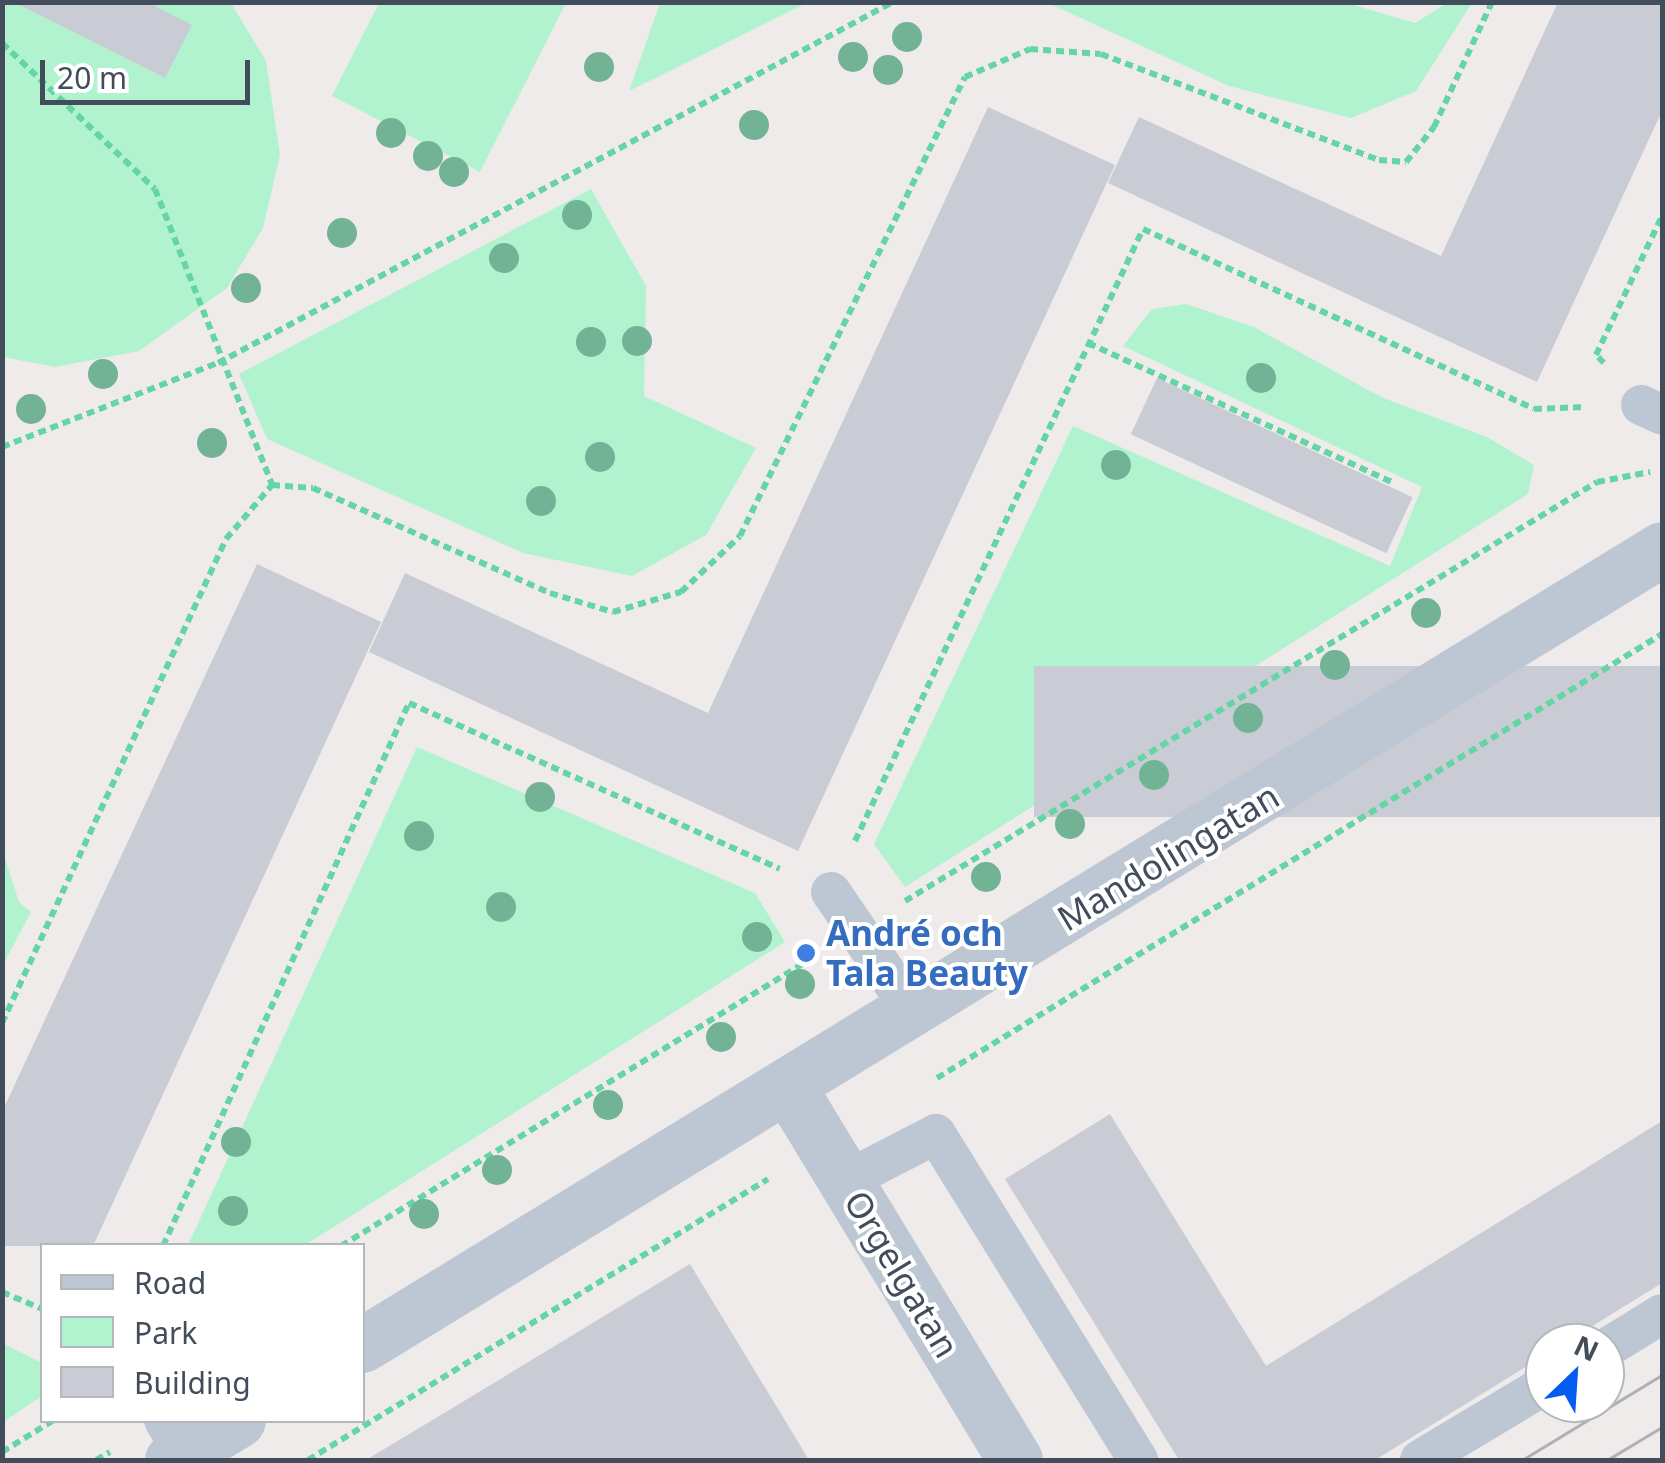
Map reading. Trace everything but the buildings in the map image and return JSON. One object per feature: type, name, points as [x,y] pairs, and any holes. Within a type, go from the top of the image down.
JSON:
[{"type":"street","name":"Mandolingatan","points":[[365,1343],[789,1088],[1662,549]]},
{"type":"street","name":"Orgelgatan","points":[[789,1088],[1015,1460]]},
{"type":"street","points":[[173,1445],[230,1423]]},
{"type":"lane","points":[[831,892],[913,1012]]},
{"type":"lane","points":[[834,1163],[936,1134],[1138,1460]]},
{"type":"lane","points":[[1625,1337],[1662,1314]]},
{"type":"lane","points":[[1420,1460],[1525,1397]]},
{"type":"path","points":[[2,447],[218,363],[892,2]]},
{"type":"path","points":[[272,485],[313,488],[550,593],[613,612],[680,592],[740,536],[965,77],[1030,49],[1101,54],[1378,160],[1406,162],[1434,126],[1492,2]]},
{"type":"path","points":[[2,42],[154,188],[218,363],[272,485]]},
{"type":"path","points":[[1652,410],[1596,354],[1662,216]]},
{"type":"path","points":[[164,1243],[409,703],[831,892],[1143,229],[1534,408],[1652,410]]},
{"type":"path","points":[[1088,343],[1394,483]]},
{"type":"path","points":[[346,1243],[1598,482],[1662,470]]},
{"type":"path","points":[[2,1024],[226,539],[272,485]]},
{"type":"path","points":[[930,1082],[1662,634]]},
{"type":"path","points":[[308,1460],[834,1163]]},
{"type":"path","points":[[2,1292],[40,1309]]},
{"type":"path","points":[[2,1452],[49,1423]]},
{"type":"green space","points":[[660,2],[807,3],[629,91]]},
{"type":"green space","points":[[2,3],[231,3],[266,61],[280,155],[263,228],[227,288],[139,351],[55,367],[3,357]]},
{"type":"green space","points":[[379,3],[566,3],[480,172],[332,96]]},
{"type":"green space","points":[[1048,3],[1347,3],[1415,23],[1447,3],[1472,3],[1416,91],[1351,118],[1229,86]]},
{"type":"green space","points":[[591,189],[646,286],[644,396],[756,448],[706,535],[632,576],[523,553],[267,439],[239,374]]},
{"type":"green space","points":[[1186,304],[1254,327],[1381,397],[1487,437],[1534,465],[1528,494],[905,887],[874,844],[1073,426],[1390,566],[1422,487],[1123,346],[1152,309]]},
{"type":"green space","points":[[417,747],[755,893],[785,942],[308,1243],[189,1243]]},
{"type":"green space","points":[[3,852],[19,902],[31,912],[3,965]]},
{"type":"green space","points":[[2,1343],[40,1362],[40,1397],[3,1422]]},
{"type":"tram line","points":[[1522,1460],[1662,1375]]},
{"type":"tram line","points":[[1607,1460],[1662,1427]]},
{"type":"place","name":"André och Tala Beauty","points":[[806,953]]}]
